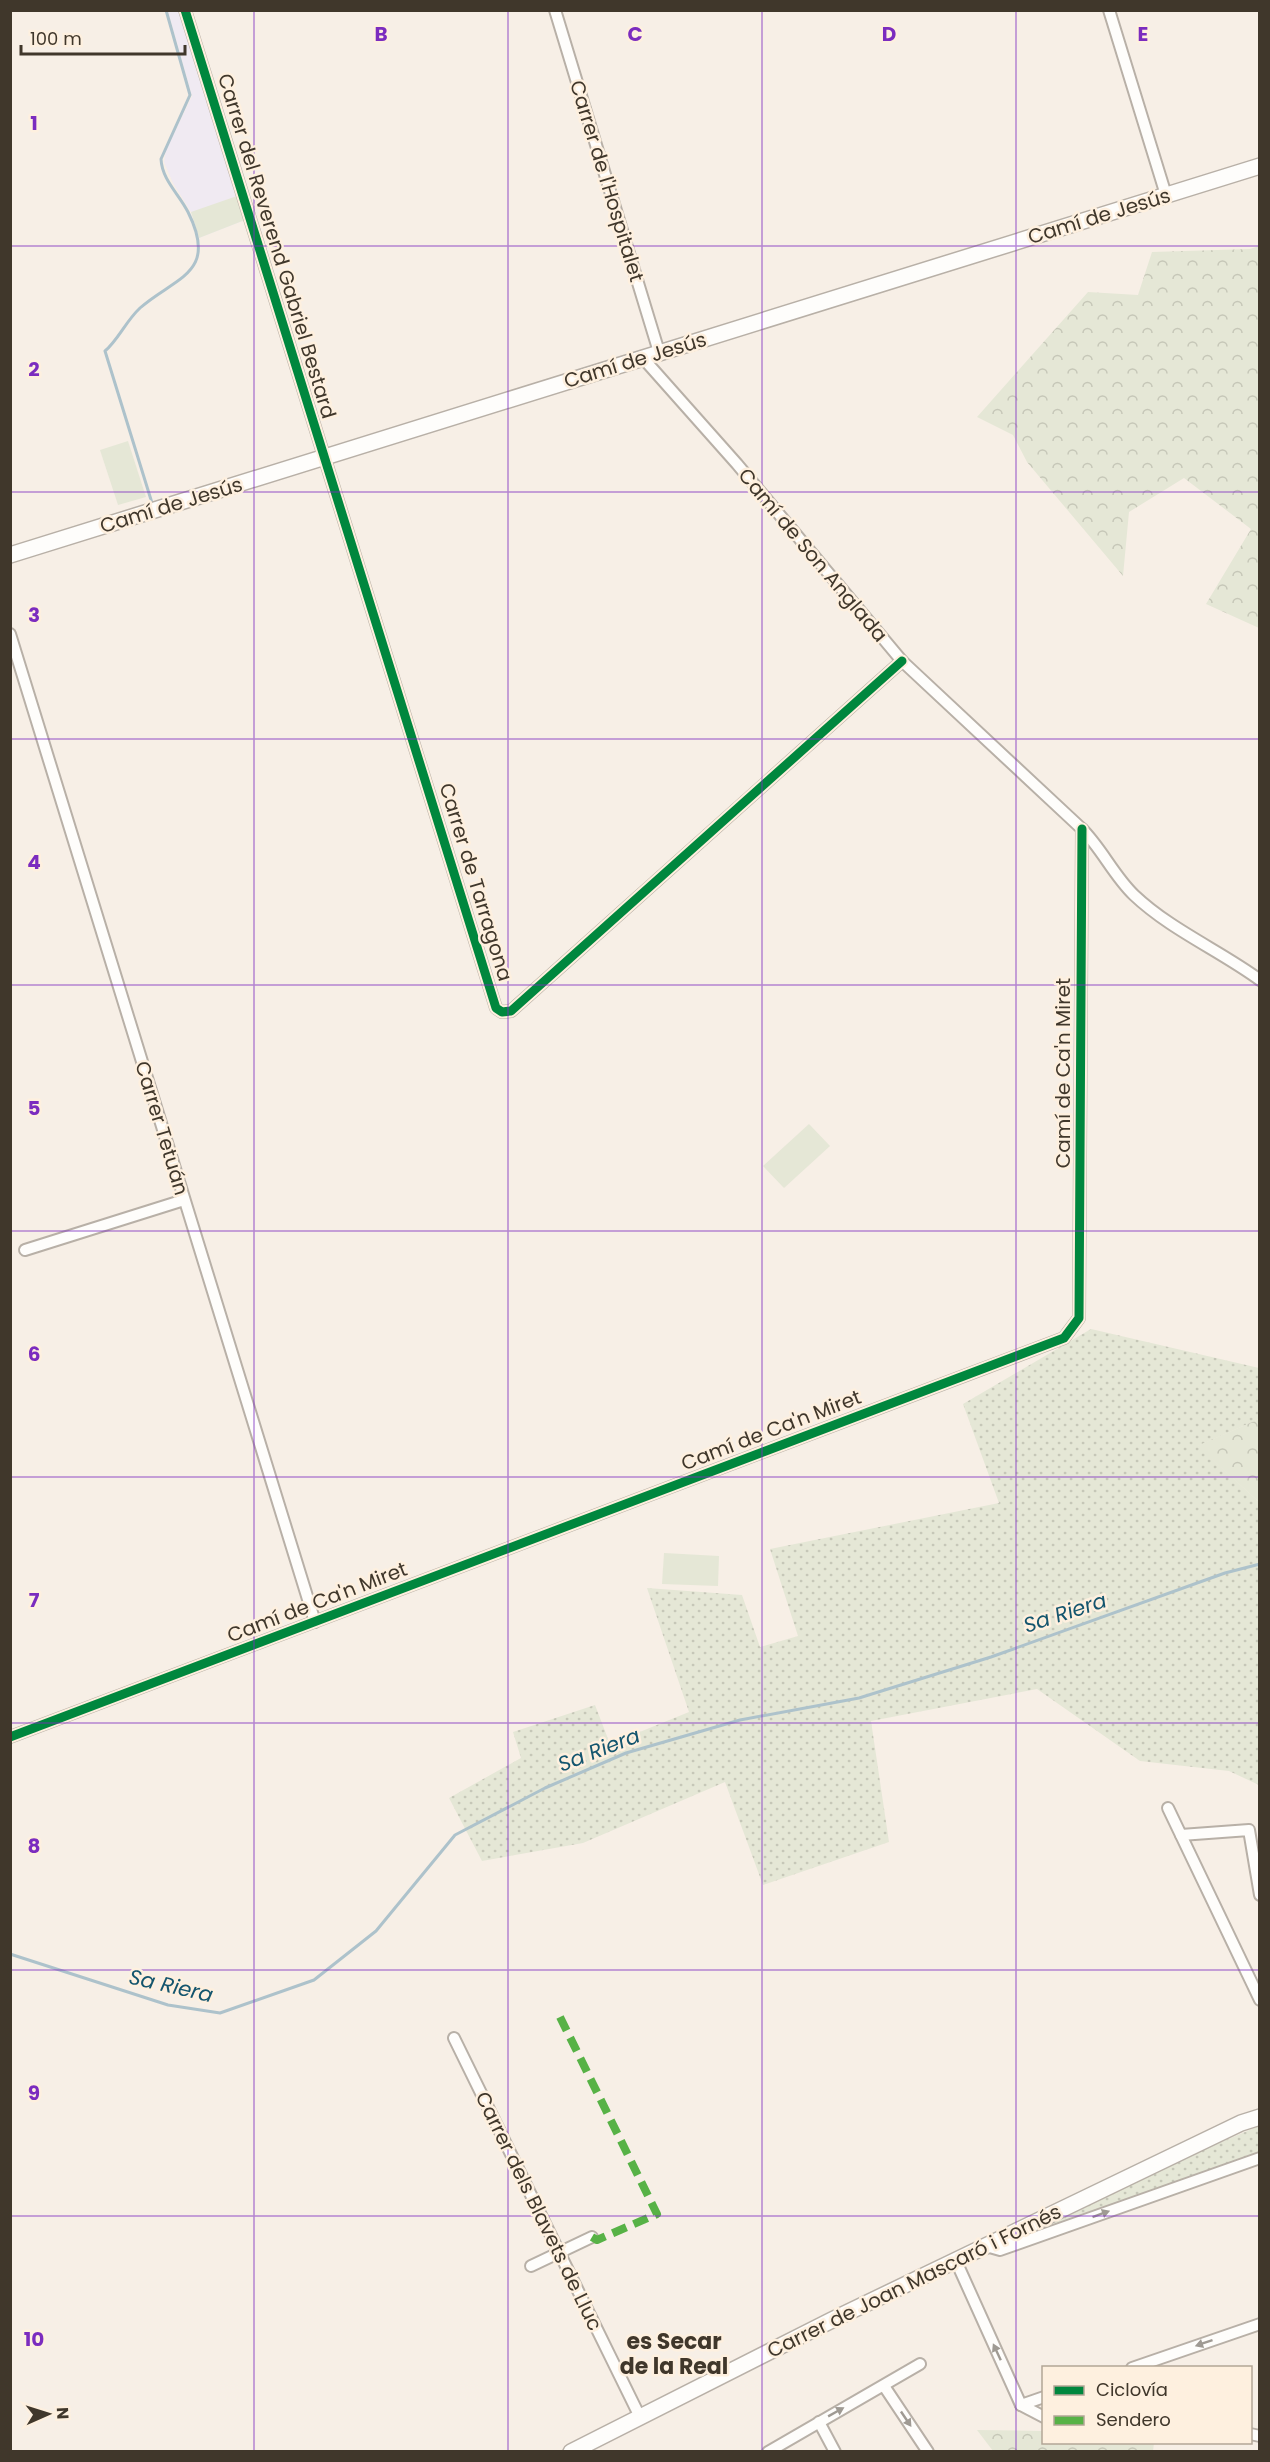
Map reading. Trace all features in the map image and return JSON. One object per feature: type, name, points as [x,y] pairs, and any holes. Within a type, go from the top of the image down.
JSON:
[{"type":"street","name":"Carrer del Reverend Gabriel Bestard","points":[[185,10],[324,458]]},
{"type":"street","name":"Carrer de l'Hospitalet","points":[[555,10],[658,352]]},
{"type":"street","points":[[1109,10],[1166,195]]},
{"type":"street","name":"Camí de Jesús","points":[[10,555],[1260,166]]},
{"type":"street","name":"Camí de Son Anglada","points":[[642,357],[737,464],[902,662],[1097,844],[1131,893],[1161,918],[1260,980]]},
{"type":"street","name":"Carrer de Tarragona","points":[[324,458],[496,1008],[502,1012],[511,1011],[902,662]]},
{"type":"street","name":"Carrer Tetuán","points":[[10,634],[315,1622]]},
{"type":"street","name":"Camí de Ca'n Miret","points":[[10,1737],[1064,1338],[1079,1318],[1082,830]]},
{"type":"street","points":[[25,1250],[184,1200]]},
{"type":"street","points":[[1168,1808],[1260,2000]]},
{"type":"street","points":[[1180,1835],[1249,1830],[1260,1895]]},
{"type":"street","name":"Carrer dels Blavets de Lluc","points":[[454,2038],[640,2417]]},
{"type":"street","name":"Carrer de Joan Mascaró i Fornés","points":[[571,2451],[594,2447],[640,2417],[956,2260],[1241,2123],[1260,2116]]},
{"type":"street","points":[[986,2246],[1000,2250],[1260,2158]]},
{"type":"street","points":[[531,2266],[592,2237]]},
{"type":"street","points":[[956,2260],[1021,2405],[1042,2416]]},
{"type":"street","points":[[1135,2366],[1260,2324]]},
{"type":"street","points":[[768,2451],[920,2364]]},
{"type":"street","points":[[884,2385],[928,2451]]},
{"type":"street","points":[[1021,2405],[1042,2398]]},
{"type":"street","points":[[819,2422],[835,2451]]},
{"type":"shaded area","points":[[168,11],[180,11],[245,220],[199,238],[191,212],[173,183],[164,162],[166,150],[192,96]]},
{"type":"green space","points":[[237,196],[245,220],[199,238],[191,212]]},
{"type":"green space","points":[[1260,246],[1259,628],[1206,604],[1251,529],[1184,478],[1129,512],[1123,576],[1027,462],[1013,435],[977,417],[1088,292],[1138,295],[1152,252],[1250,249]]},
{"type":"green space","points":[[128,441],[146,497],[118,505],[100,450]]},
{"type":"green space","points":[[809,1124],[830,1146],[784,1188],[763,1166]]},
{"type":"green space","points":[[1091,1329],[1259,1368],[1259,1419],[1198,1446],[1259,1502],[1259,1785],[1229,1771],[1140,1761],[1037,1689],[871,1721],[889,1842],[763,1885],[725,1782],[583,1843],[482,1861],[449,1798],[521,1758],[513,1732],[595,1705],[610,1744],[689,1712],[647,1588],[742,1595],[760,1647],[798,1636],[770,1549],[999,1503],[963,1404]]},
{"type":"green space","points":[[1259,1419],[1259,1502],[1197,1446]]},
{"type":"green space","points":[[664,1553],[719,1556],[718,1586],[662,1584]]},
{"type":"green space","points":[[1259,2126],[1259,2155],[1029,2235],[1186,2157]]},
{"type":"green space","points":[[977,2430],[1042,2431],[1042,2444],[1154,2444],[1153,2451],[993,2451]]},
{"type":"waterway","points":[[152,503],[105,351],[140,308],[189,272],[196,261],[198,249],[196,233],[188,212],[164,174],[161,159],[190,95],[166,10]]},
{"type":"waterway","name":"Sa Riera","points":[[10,1954],[168,2005],[220,2013],[314,1980],[376,1931],[455,1835],[545,1788],[626,1753],[740,1720],[859,1698],[991,1657],[1225,1573],[1260,1564]]},
{"type":"marked path","points":[[560,2017],[657,2214],[597,2240],[592,2237]]},
{"type":"cycle path","points":[[185,10],[496,1008],[502,1012],[511,1011],[902,661]]},
{"type":"cycle path","points":[[10,1737],[1064,1338],[1079,1318],[1082,829]]},
{"type":"district","name":"es Secar de la Real","points":[[674,2354]]}]
